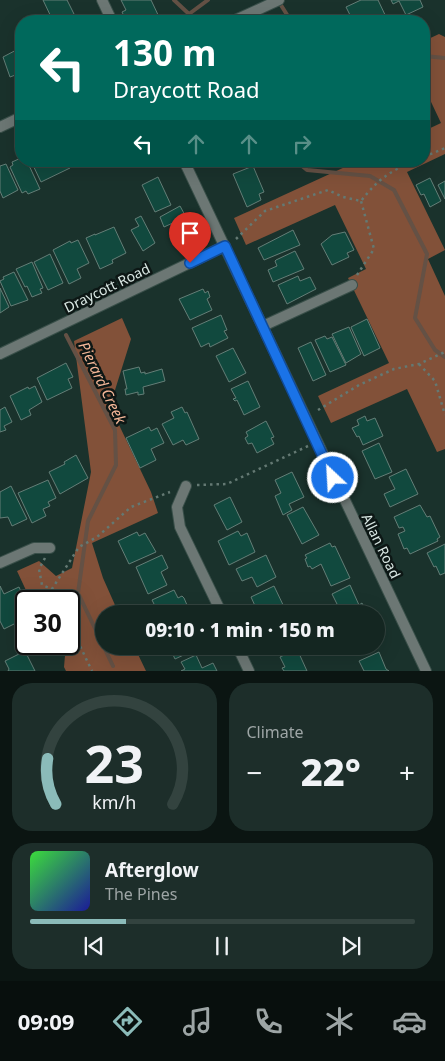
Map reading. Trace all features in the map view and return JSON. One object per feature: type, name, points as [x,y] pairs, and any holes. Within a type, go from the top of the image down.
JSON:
[{"type":"street","points":[[102,0],[109,15]]},
{"type":"street","points":[[246,15],[279,0]]},
{"type":"street","points":[[0,127],[15,120]]},
{"type":"street","name":"Allan Road","points":[[187,167],[263,326],[316,443],[426,671]]},
{"type":"street","name":"Draycott Road","points":[[0,354],[225,246]]},
{"type":"street","points":[[263,326],[352,284]]},
{"type":"street","points":[[186,486],[177,507],[180,528],[218,605]]},
{"type":"street","points":[[0,563],[34,548],[50,548]]},
{"type":"street","points":[[241,655],[249,671]]},
{"type":"path","points":[[430,154],[445,148]]},
{"type":"path","points":[[361,201],[373,185],[401,167]]},
{"type":"path","points":[[236,239],[265,211],[328,190],[343,197],[361,201]]},
{"type":"path","points":[[352,284],[374,248],[361,201]]},
{"type":"path","points":[[318,410],[359,385],[394,370],[419,364],[445,352]]},
{"type":"path","points":[[419,364],[435,381],[445,416]]},
{"type":"path","points":[[50,548],[39,569],[42,585],[52,589],[79,546],[97,537],[131,507],[186,486],[226,484],[316,443]]},
{"type":"path","points":[[80,646],[92,671]]},
{"type":"shaded area","points":[[439,34],[445,37],[445,154],[430,161],[430,128],[441,123],[430,100],[430,38]]},
{"type":"shaded area","points":[[345,167],[418,167],[407,172],[445,250],[428,259],[445,296],[445,449],[437,452],[407,389],[331,423],[318,396],[389,363],[348,278],[366,269],[335,205],[246,245],[234,218]]},
{"type":"shaded area","points":[[122,318],[131,339],[110,406],[151,492],[158,513],[92,543],[103,578],[115,605],[95,605],[95,655],[138,655],[146,671],[66,671],[64,667],[65,655],[80,655],[80,590],[26,590],[17,571],[39,561],[56,576],[72,568],[91,472],[74,341]]},
{"type":"building","points":[[43,0],[67,0],[74,14],[72,15],[50,15]]},
{"type":"building","points":[[121,0],[151,0],[158,15],[124,15],[122,12],[126,10]]},
{"type":"building","points":[[361,0],[378,0],[385,15],[350,15],[346,7]]},
{"type":"building","points":[[391,0],[420,0],[423,7],[406,15],[399,1],[393,4]]},
{"type":"building","points":[[15,51],[15,75],[10,77],[3,57]]},
{"type":"building","points":[[15,161],[15,167],[30,167],[40,189],[28,194],[26,191],[22,193],[10,167],[13,165],[12,162]]},
{"type":"building","points":[[6,164],[18,190],[3,198],[0,191],[0,166]]},
{"type":"building","points":[[34,167],[70,168],[41,182]]},
{"type":"building","points":[[253,167],[264,192],[259,194],[261,200],[247,207],[233,174]]},
{"type":"building","points":[[158,177],[171,205],[155,212],[142,185]]},
{"type":"building","points":[[430,178],[441,201],[430,207],[424,194],[421,195],[416,185]]},
{"type":"building","points":[[445,181],[445,199],[438,185]]},
{"type":"building","points":[[180,206],[186,217],[164,227],[160,217]]},
{"type":"building","points":[[141,216],[155,243],[143,251],[131,230],[139,226],[135,219]]},
{"type":"building","points":[[114,227],[126,253],[112,260],[113,263],[100,269],[86,238]]},
{"type":"building","points":[[293,230],[300,245],[264,260],[258,248]]},
{"type":"building","points":[[345,232],[354,250],[347,253],[349,257],[332,265],[321,244],[332,235]]},
{"type":"building","points":[[78,240],[89,263],[77,269],[81,278],[69,284],[53,250],[70,241],[71,243]]},
{"type":"building","points":[[295,251],[304,269],[273,282],[268,270],[277,266],[276,260]]},
{"type":"building","points":[[50,254],[63,283],[48,290],[34,262]]},
{"type":"building","points":[[32,262],[43,288],[40,289],[42,293],[32,297],[16,269]]},
{"type":"building","points":[[14,272],[28,300],[11,306],[0,281],[4,279],[3,277]]},
{"type":"building","points":[[298,276],[300,281],[310,277],[316,289],[287,304],[278,285]]},
{"type":"building","points":[[0,288],[9,307],[0,313]]},
{"type":"building","points":[[203,289],[205,293],[208,291],[210,297],[207,299],[212,310],[190,320],[179,299]]},
{"type":"building","points":[[221,315],[227,330],[224,331],[228,338],[210,347],[209,343],[201,347],[192,328]]},
{"type":"building","points":[[367,319],[380,348],[364,356],[351,327]]},
{"type":"building","points":[[349,327],[361,354],[346,363],[332,334]]},
{"type":"building","points":[[325,336],[327,339],[332,337],[346,365],[330,372],[315,340]]},
{"type":"building","points":[[311,342],[326,375],[313,381],[298,348]]},
{"type":"building","points":[[233,348],[246,373],[229,382],[216,356]]},
{"type":"building","points":[[66,363],[73,377],[68,379],[72,388],[47,400],[37,378]]},
{"type":"building","points":[[139,367],[141,373],[145,372],[145,374],[162,369],[165,381],[143,387],[144,394],[138,395],[138,392],[126,395],[125,389],[127,389],[123,371]]},
{"type":"building","points":[[248,381],[260,407],[244,415],[237,400],[233,399],[236,398],[231,389]]},
{"type":"building","points":[[35,386],[42,402],[29,410],[31,415],[21,420],[10,396],[28,387],[29,389]]},
{"type":"building","points":[[5,407],[12,422],[4,426],[6,430],[0,432],[0,410]]},
{"type":"building","points":[[182,407],[185,413],[187,412],[199,439],[186,445],[183,440],[173,445],[162,424],[174,418],[171,412]]},
{"type":"building","points":[[365,416],[367,421],[375,418],[383,436],[363,445],[359,436],[357,437],[352,428],[359,425],[357,420]]},
{"type":"building","points":[[266,421],[274,437],[271,438],[274,444],[257,453],[252,443],[248,444],[245,438],[248,436],[246,432]]},
{"type":"building","points":[[149,427],[151,431],[157,428],[164,443],[151,449],[156,460],[140,468],[126,438]]},
{"type":"building","points":[[379,443],[392,472],[375,479],[362,451]]},
{"type":"building","points":[[76,455],[88,478],[60,494],[49,472],[65,464],[64,462]]},
{"type":"building","points":[[406,469],[418,494],[390,507],[384,494],[395,489],[389,477]]},
{"type":"building","points":[[292,472],[304,497],[289,504],[292,510],[283,515],[275,496],[281,493],[275,480]]},
{"type":"building","points":[[48,480],[56,498],[48,502],[50,506],[43,509],[46,516],[32,523],[18,493]]},
{"type":"building","points":[[11,486],[27,519],[12,526],[8,517],[0,518],[0,492]]},
{"type":"building","points":[[230,497],[242,522],[227,530],[214,505]]},
{"type":"building","points":[[420,505],[427,517],[430,516],[440,537],[437,539],[438,541],[410,554],[407,548],[404,549],[398,534],[405,531],[403,527],[399,528],[394,517]]},
{"type":"building","points":[[303,507],[319,535],[302,544],[287,515]]},
{"type":"building","points":[[238,531],[241,536],[247,533],[255,552],[229,565],[218,541]]},
{"type":"building","points":[[137,532],[139,536],[145,533],[156,552],[129,564],[118,541]]},
{"type":"building","points":[[330,543],[332,547],[335,546],[350,578],[331,586],[321,564],[312,569],[310,566],[308,567],[305,559],[307,558],[305,555]]},
{"type":"building","points":[[445,544],[445,573],[440,575],[427,553]]},
{"type":"building","points":[[162,555],[168,568],[161,572],[167,585],[148,594],[136,567]]},
{"type":"building","points":[[266,555],[276,577],[257,587],[252,577],[242,581],[236,569]]},
{"type":"building","points":[[350,585],[359,605],[338,605],[332,594]]},
{"type":"building","points":[[0,586],[4,594],[19,587],[20,590],[15,590],[15,624],[4,629],[0,621]]},
{"type":"building","points":[[274,586],[283,605],[255,605],[251,597]]},
{"type":"building","points":[[174,590],[178,598],[182,596],[184,598],[187,605],[154,605],[152,600]]},
{"type":"building","points":[[17,655],[27,655],[35,671],[8,671],[9,669],[5,661]]},
{"type":"building","points":[[173,655],[184,655],[175,659]]},
{"type":"building","points":[[196,655],[202,668],[213,663],[217,671],[181,671],[185,669],[181,662]]},
{"type":"building","points":[[284,655],[300,655],[307,671],[284,671],[282,668],[285,667],[280,657]]},
{"type":"building","points":[[372,655],[380,655],[386,669],[389,671],[364,671],[359,661]]},
{"type":"waterway","points":[[174,0],[189,14]]},
{"type":"waterway","points":[[189,14],[208,0]]},
{"type":"waterway","points":[[279,2],[287,15]]},
{"type":"waterway","points":[[430,57],[445,58]]},
{"type":"waterway","points":[[303,167],[307,170],[370,176],[394,190],[427,254],[415,318],[435,350],[445,357]]},
{"type":"waterway","name":"Pierard Creek","points":[[66,335],[115,430],[116,465],[88,521],[78,593],[113,666]]},
{"type":"route","points":[[190,263],[225,246],[333,478]]}]
